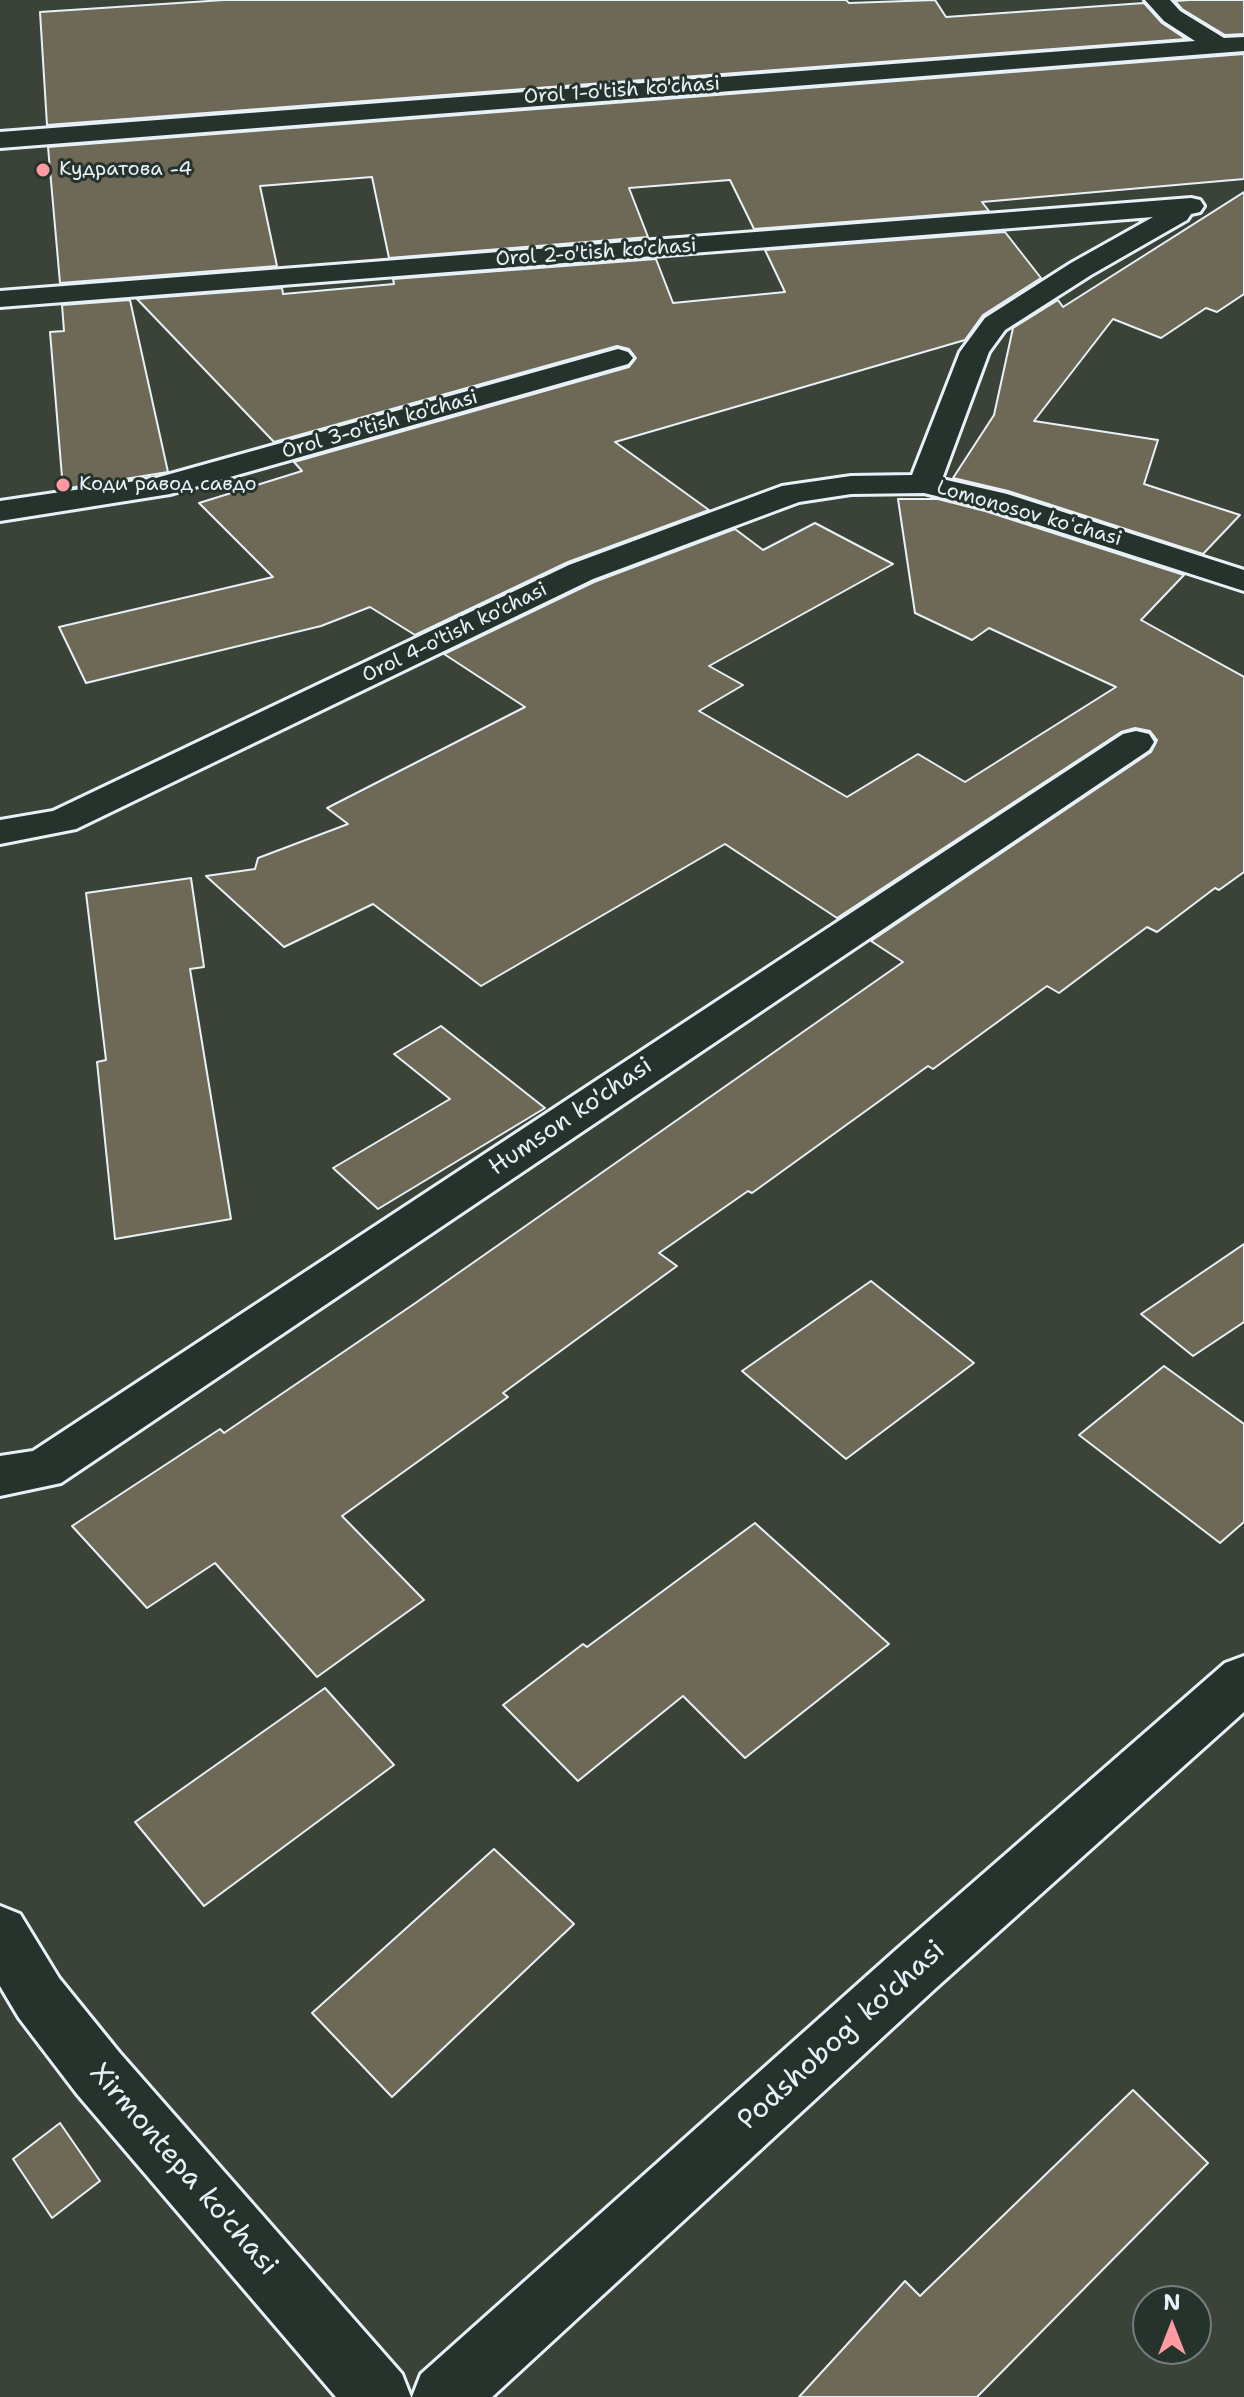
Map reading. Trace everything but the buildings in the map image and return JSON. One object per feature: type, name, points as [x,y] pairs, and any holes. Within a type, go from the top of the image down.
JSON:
[{"type":"street","points":[[1157,0],[1172,16],[1244,61]]},
{"type":"street","name":"Orol 1-o'tish ko'chasi","points":[[0,140],[1244,44]]},
{"type":"street","name":"Orol 2-o'tish ko'chasi","points":[[0,299],[1191,206]]},
{"type":"street","name":"Lomonosov koʻchasi","points":[[1191,206],[1081,269],[995,324],[975,352],[924,484],[996,501],[1244,581]]},
{"type":"street","name":"Orol 3-o'tish ko'chasi","points":[[0,511],[159,487],[618,358]]},
{"type":"street","name":"Orol 4-o'tish ko'chasi","points":[[0,832],[63,821],[581,572],[793,493],[851,485],[924,484]]},
{"type":"street","name":"Humson ko'chasi","points":[[0,1476],[44,1469],[1136,742]]},
{"type":"street","name":"Podshobog' ko'chasi","points":[[444,2397],[917,1968],[1244,1679]]},
{"type":"street","name":"Xirmontepa ko'chasi","points":[[0,1933],[39,1998],[98,2073],[379,2397]]},
{"type":"place","name":"Кудратова -4","points":[[43,170]]},
{"type":"place","name":"Коди равод савдо","points":[[63,485]]}]
